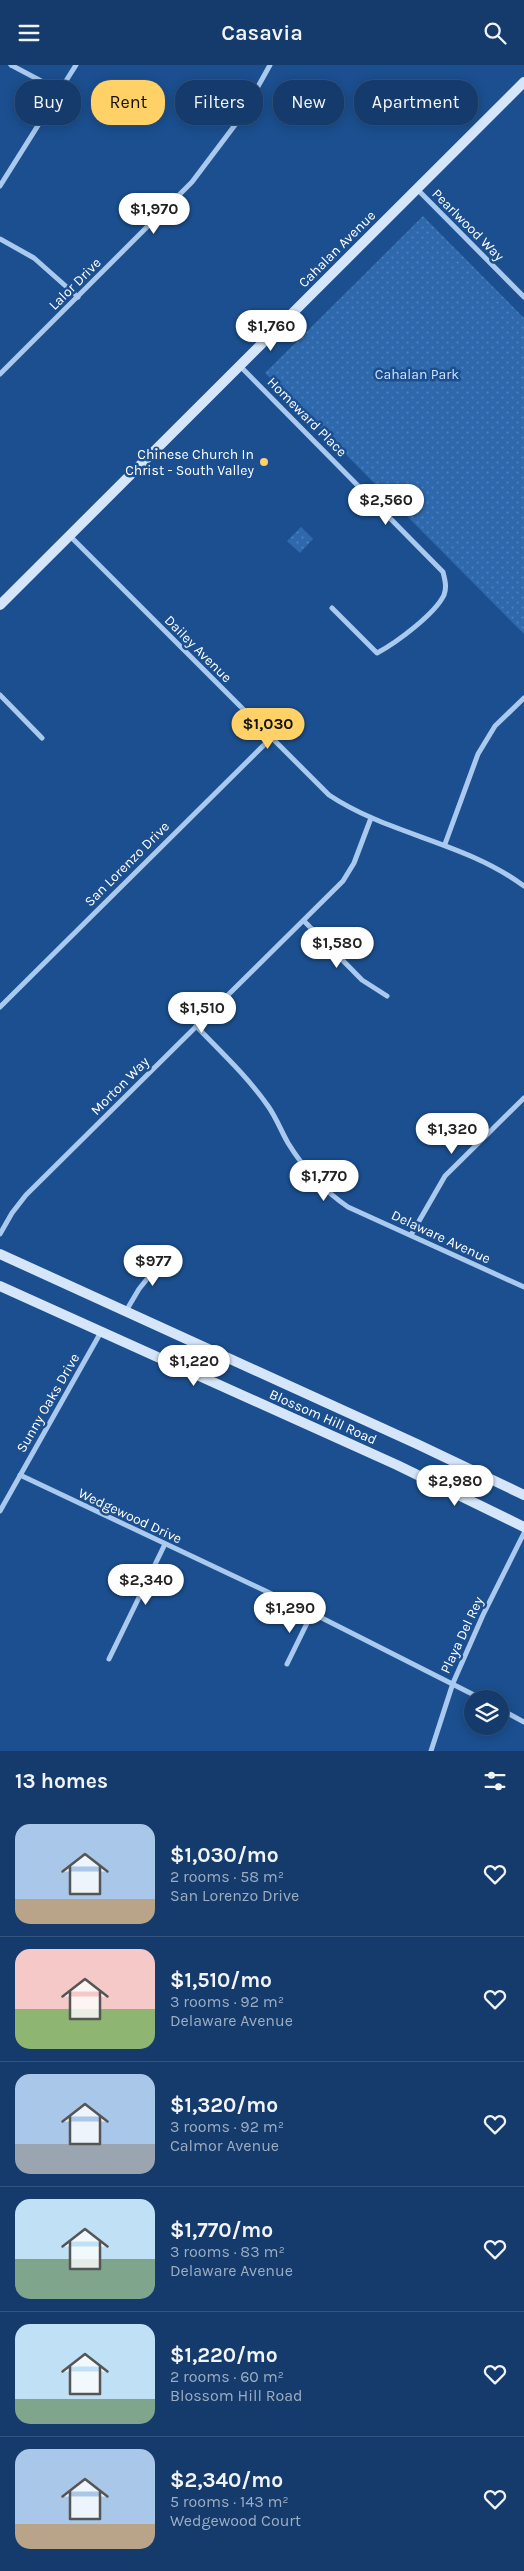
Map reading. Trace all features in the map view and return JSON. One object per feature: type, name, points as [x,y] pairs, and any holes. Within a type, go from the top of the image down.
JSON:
[{"type":"main road","name":"Cahalan Avenue","points":[[0,605],[524,82]]},
{"type":"main road","name":"Blossom Hill Road","points":[[0,1254],[524,1495]]},
{"type":"main road","name":"Blossom Hill Road","points":[[0,1286],[397,1465],[524,1527]]},
{"type":"street","points":[[11,65],[39,80]]},
{"type":"street","points":[[67,80],[76,65]]},
{"type":"street","name":"Lalor Drive","points":[[0,374],[192,183],[241,117],[270,65]]},
{"type":"street","points":[[0,186],[39,125]]},
{"type":"street","name":"Pearlwood Way","points":[[416,189],[524,297]]},
{"type":"street","points":[[0,239],[34,258],[78,297]]},
{"type":"street","name":"Homeward Place","points":[[240,365],[444,572],[446,584],[444,595],[438,603],[400,640],[377,653],[332,608]]},
{"type":"street","name":"Dailey Avenue","points":[[69,535],[329,795],[348,808],[371,818],[445,844],[480,859],[524,886]]},
{"type":"street","points":[[0,695],[42,739]]},
{"type":"street","points":[[445,844],[478,754],[496,726],[524,698]]},
{"type":"street","name":"San Lorenzo Drive","points":[[0,1007],[271,738]]},
{"type":"street","name":"Morton Way","points":[[0,1234],[12,1213],[26,1195],[343,881],[354,863],[371,818]]},
{"type":"street","points":[[304,921],[362,980],[387,996]]},
{"type":"street","name":"Delaware Avenue","points":[[196,1026],[247,1078],[270,1108],[288,1143],[307,1171],[330,1195],[348,1207],[524,1287]]},
{"type":"street","points":[[411,1235],[445,1176],[524,1098]]},
{"type":"street","points":[[126,1311],[138,1289],[168,1253]]},
{"type":"street","name":"Sunny Oaks Drive","points":[[0,1511],[101,1331]]},
{"type":"street","name":"Wedgewood Drive","points":[[20,1475],[312,1613],[466,1690]]},
{"type":"street","name":"Playa Del Rey","points":[[431,1751],[453,1683],[483,1615],[524,1533]]},
{"type":"street","points":[[109,1659],[165,1544]]},
{"type":"street","points":[[287,1664],[312,1613]]},
{"type":"street","points":[[509,1714],[524,1723]]},
{"type":"green space","name":"Cahalan Park","points":[[423,216],[524,318],[524,634],[265,373]]},
{"type":"green space","points":[[301,527],[313,539],[300,553],[287,541]]},
{"type":"place","name":"Chinese Church In Christ - South Valley","points":[[264,462]]}]
